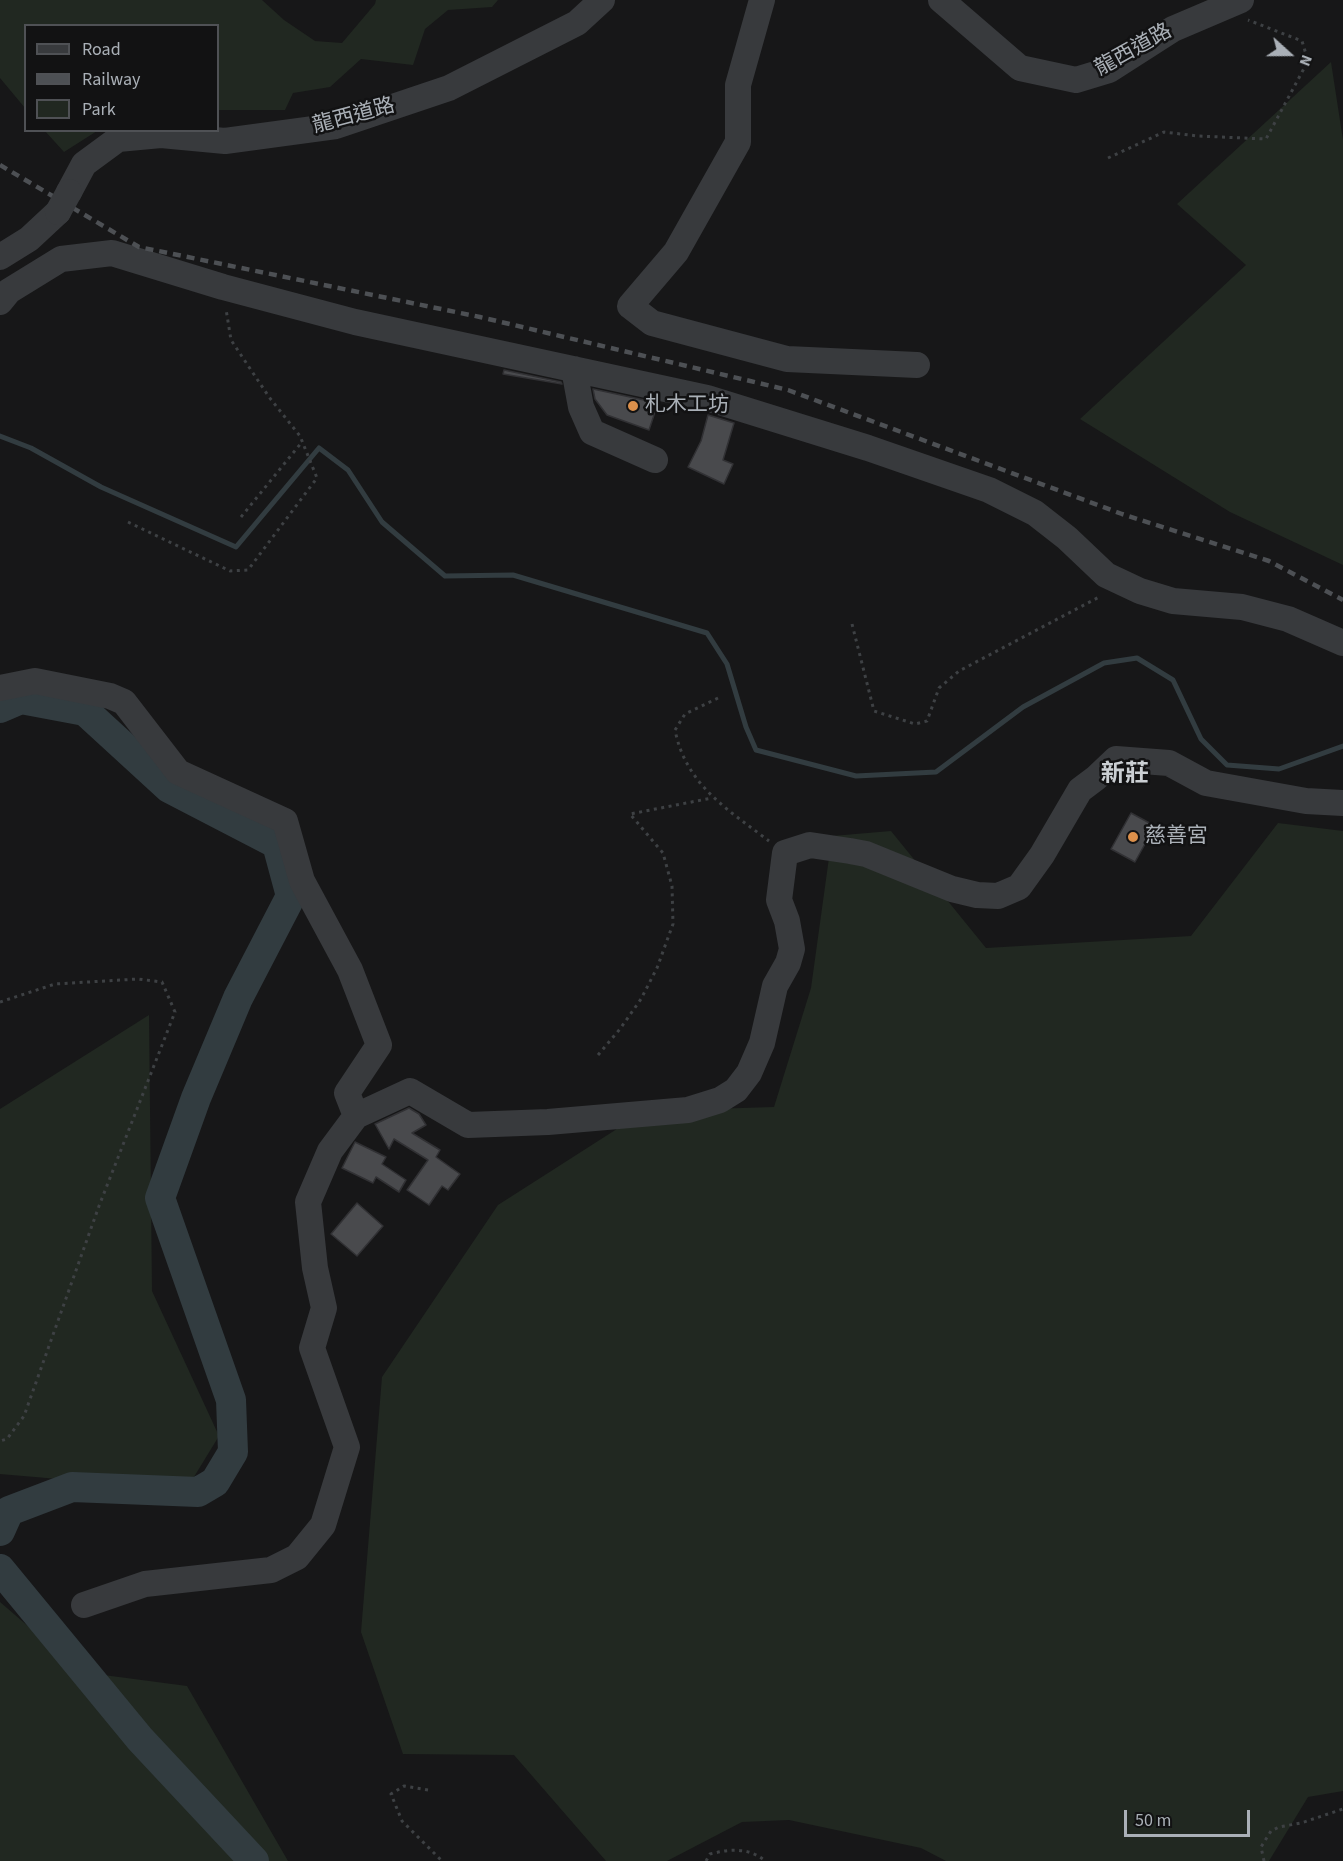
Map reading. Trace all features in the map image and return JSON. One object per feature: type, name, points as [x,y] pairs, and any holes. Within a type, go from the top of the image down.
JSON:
[{"type":"street","name":"龍西道路","points":[[0,257],[29,239],[64,202],[84,164],[118,139],[162,135],[225,141],[336,126],[450,88],[577,23],[602,0]]},
{"type":"street","points":[[762,0],[738,85],[738,142],[676,252],[630,306],[652,323],[787,359],[917,365]]},
{"type":"street","name":"龍西道路","points":[[941,0],[1020,69],[1076,80],[1109,70],[1173,29],[1231,4]]},
{"type":"street","points":[[0,302],[9,291],[61,259],[112,253],[223,287],[355,322],[707,398],[868,448],[989,490],[1035,513],[1067,538],[1106,575],[1140,591],[1173,601],[1242,607],[1288,619],[1343,643]]},
{"type":"street","points":[[574,369],[580,407],[592,432],[655,460]]},
{"type":"street","points":[[0,688],[35,681],[110,696],[124,702],[178,772],[285,821],[302,881],[350,970],[379,1045],[347,1093],[356,1116]]},
{"type":"street","points":[[84,1605],[145,1584],[271,1570],[297,1557],[323,1525],[347,1447],[312,1348],[324,1308],[315,1268],[308,1202],[330,1152],[356,1116],[410,1091],[468,1125],[548,1122],[688,1110],[720,1100],[736,1090],[748,1073],[762,1042],[775,986],[788,963],[792,949],[787,921],[779,900],[785,853],[810,845],[866,854],[952,889],[977,895],[998,896],[1019,887],[1042,855],[1080,790],[1116,759],[1169,764],[1206,783],[1305,801],[1343,803]]},
{"type":"path","points":[[1108,158],[1164,132],[1266,139],[1308,61],[1302,41],[1231,4]]},
{"type":"path","points":[[128,522],[230,571],[248,570],[317,478],[300,436],[269,397],[231,340],[223,287]]},
{"type":"path","points":[[241,518],[302,441]]},
{"type":"path","points":[[852,624],[874,711],[915,724],[927,721],[939,688],[959,671],[1124,584]]},
{"type":"path","points":[[718,698],[685,714],[675,730],[679,750],[690,771],[712,798],[785,853]]},
{"type":"path","points":[[598,1055],[642,999],[657,968],[673,924],[672,886],[663,853],[630,814],[712,798]]},
{"type":"path","points":[[0,1002],[56,984],[138,979],[162,982],[175,1012],[99,1206],[24,1416],[7,1439],[0,1441]]},
{"type":"path","points":[[428,1790],[404,1786],[391,1794],[402,1821],[442,1861]]},
{"type":"path","points":[[1264,1861],[1261,1847],[1271,1831],[1343,1809]]},
{"type":"path","points":[[706,1861],[710,1854],[730,1849],[756,1854],[765,1861]]},
{"type":"green space","points":[[0,0],[262,0],[284,20],[315,41],[342,43],[376,0],[498,0],[492,7],[448,10],[425,29],[413,65],[361,59],[330,87],[293,93],[285,110],[219,110],[219,24],[24,24],[24,107],[0,78]]},
{"type":"green space","points":[[1331,62],[1343,140],[1343,565],[1230,512],[1080,419],[1246,265],[1177,204]]},
{"type":"green space","points":[[46,132],[95,132],[64,152]]},
{"type":"green space","points":[[1278,823],[1343,831],[1343,1791],[1308,1797],[1269,1861],[946,1861],[921,1848],[789,1820],[742,1822],[667,1861],[606,1861],[514,1755],[403,1754],[361,1632],[382,1377],[498,1205],[645,1111],[774,1107],[811,988],[832,836],[891,831],[986,948],[1191,936]]},
{"type":"green space","points":[[149,1015],[152,1291],[219,1436],[186,1490],[0,1474],[0,1109]]},
{"type":"green space","points":[[0,1602],[81,1672],[187,1686],[288,1861],[0,1861]]},
{"type":"building","points":[[504,370],[561,382],[562,384],[503,374]]},
{"type":"building","points":[[593,389],[658,403],[649,430],[607,415],[595,399]]},
{"type":"building","points":[[708,415],[734,423],[723,460],[733,464],[724,484],[688,467],[701,441]]},
{"type":"building","name":"慈善宮","points":[[1131,813],[1155,826],[1135,862],[1111,849]]},
{"type":"building","points":[[409,1108],[419,1114],[426,1125],[412,1133],[440,1150],[436,1157],[460,1174],[448,1190],[442,1186],[429,1205],[407,1190],[428,1160],[394,1139],[389,1149],[375,1124]]},
{"type":"building","points":[[355,1142],[386,1157],[382,1164],[406,1180],[399,1192],[376,1177],[373,1183],[342,1168]]},
{"type":"building","points":[[357,1203],[383,1226],[357,1256],[331,1234]]},
{"type":"waterway","points":[[0,436],[31,448],[101,487],[236,547],[319,448],[348,470],[382,522],[445,576],[513,575],[707,633],[727,664],[746,727],[756,750],[856,776],[936,772],[1023,707],[1104,663],[1137,658],[1173,680],[1201,739],[1227,765],[1279,769],[1343,746]]},
{"type":"waterway","points":[[0,708],[21,699],[85,711],[169,788],[277,844],[291,896],[238,998],[196,1098],[160,1198],[231,1400],[233,1452],[215,1482],[198,1492],[72,1487],[9,1511],[0,1531]]},
{"type":"waterway","points":[[0,1569],[140,1739],[254,1861]]},
{"type":"railway","points":[[0,165],[139,247],[480,317],[788,390],[1122,514],[1269,561],[1343,600]]},
{"type":"place","name":"札木工坊","points":[[633,406]]},
{"type":"place","name":"慈善宮","points":[[1133,837]]},
{"type":"district","name":"新莊","points":[[1125,776]]}]
